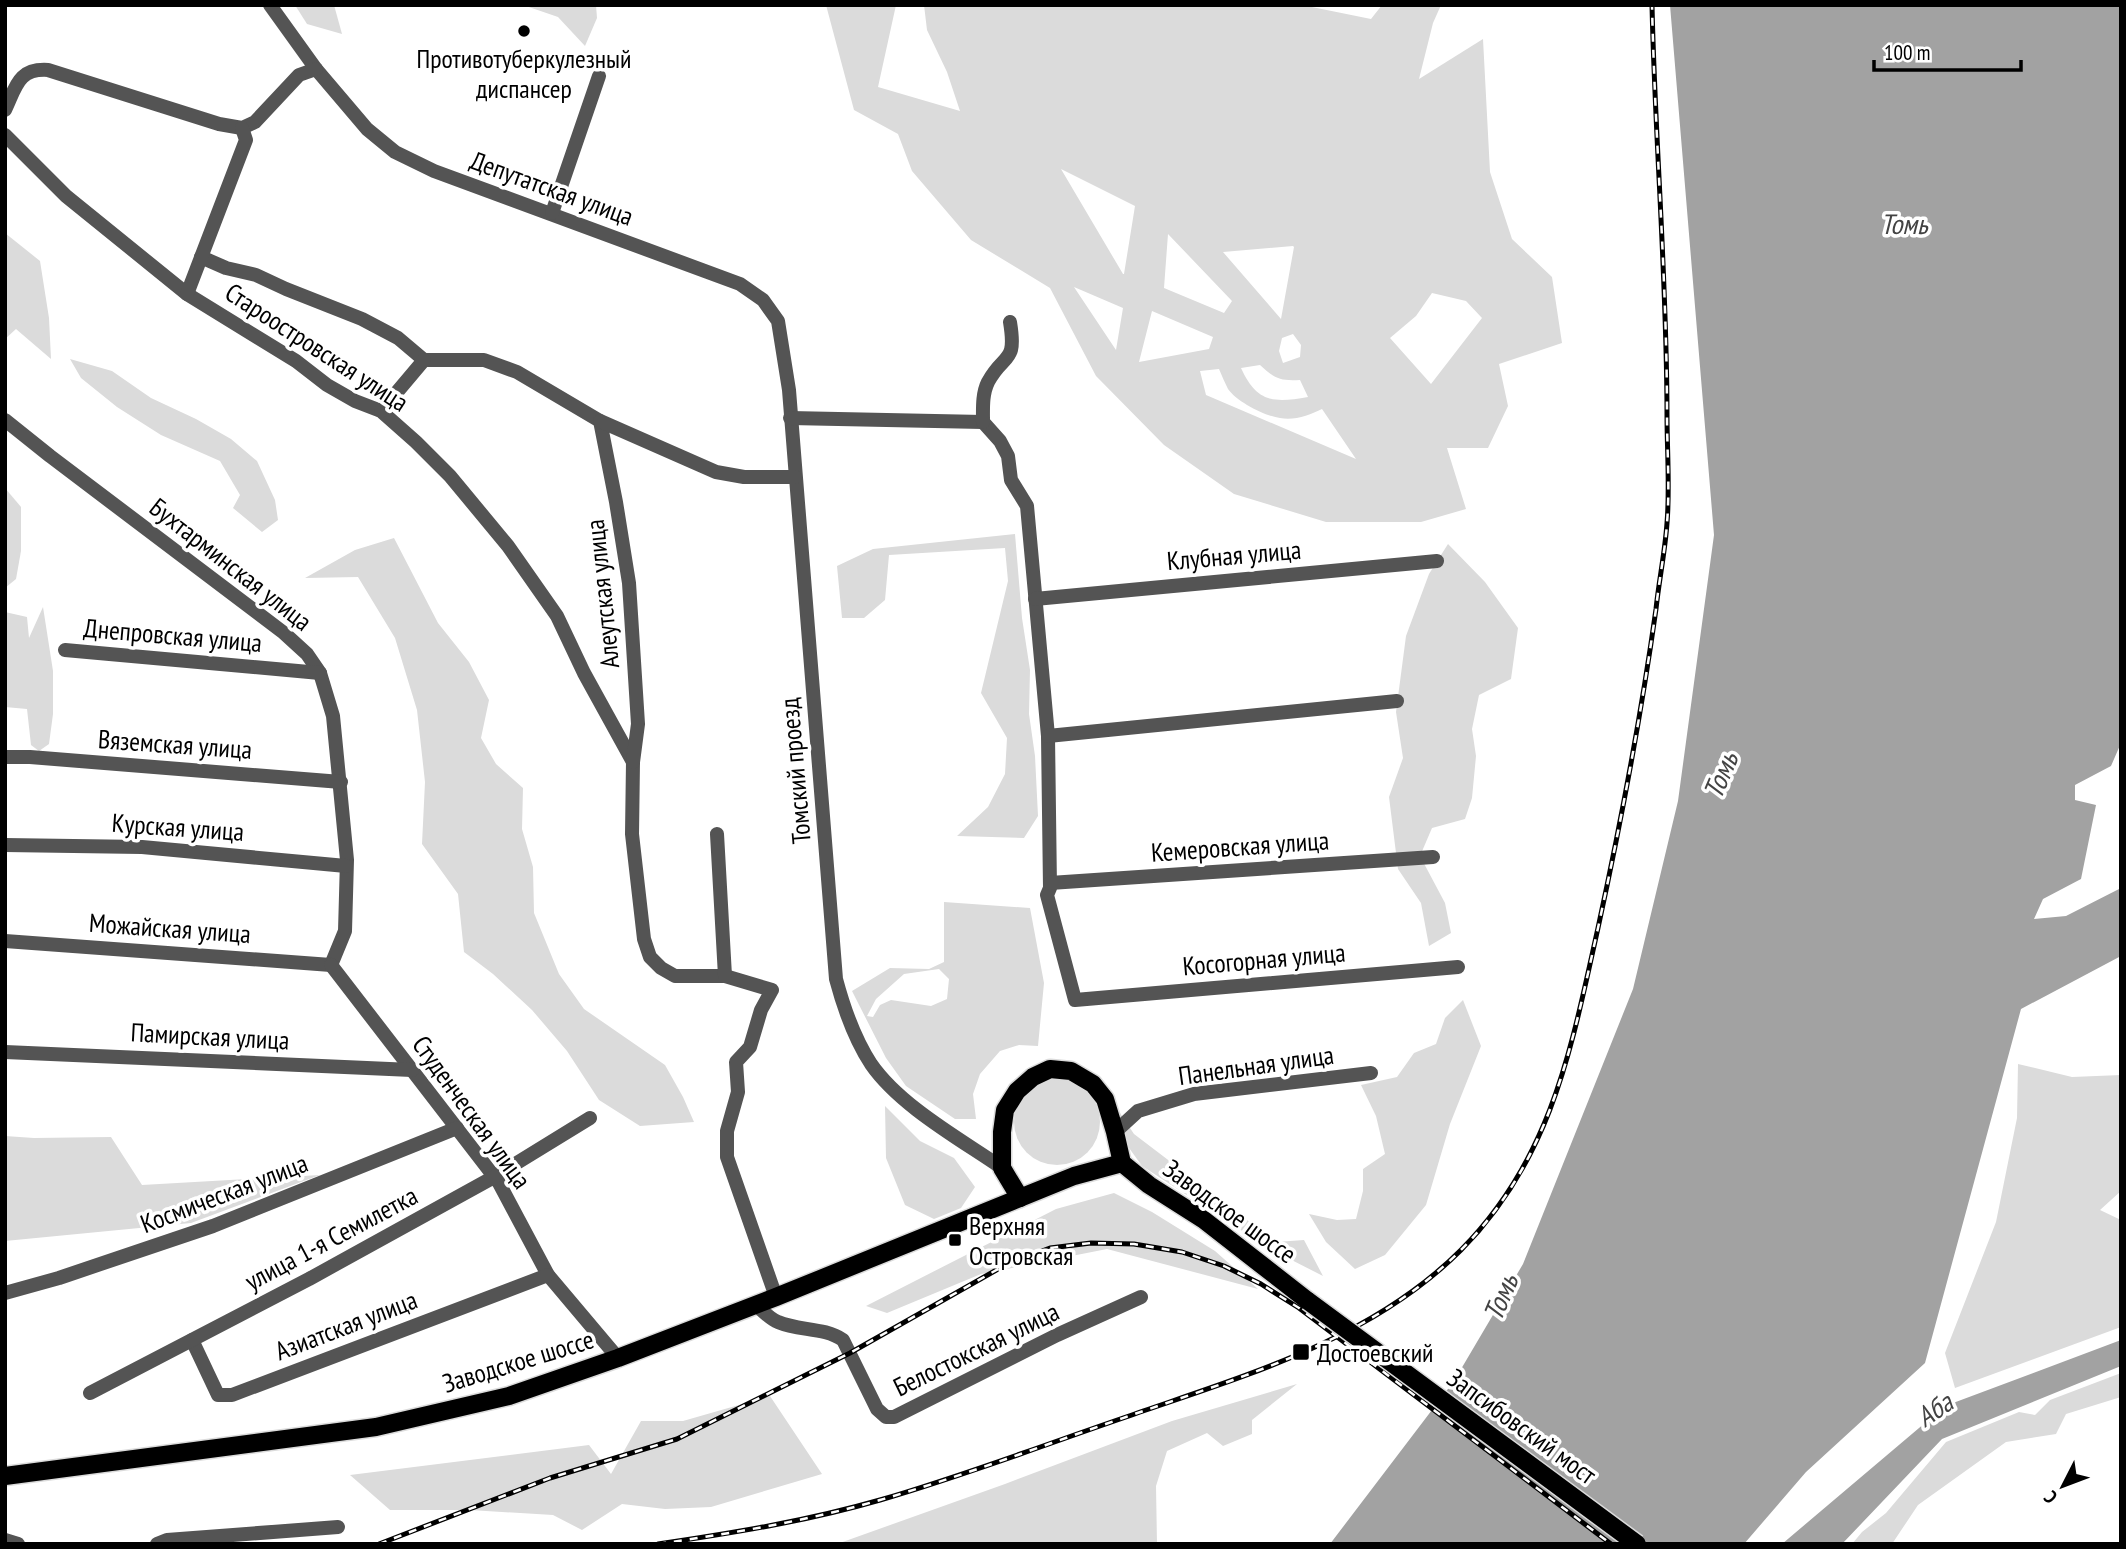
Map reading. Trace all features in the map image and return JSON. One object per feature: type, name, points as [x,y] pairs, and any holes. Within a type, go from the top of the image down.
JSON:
[{"type":"main road","name":"Заводское шоссе","points":[[1002,1168],[1004,1110],[1017,1091],[1033,1077],[1051,1069],[1071,1071],[1093,1084],[1105,1099],[1122,1163],[1149,1185],[1204,1220],[1308,1301]]},
{"type":"main road","name":"Заводское шоссе","points":[[5,1476],[376,1427],[509,1396],[756,1305],[1074,1176],[1122,1163]]},
{"type":"main road","points":[[1002,1168],[1020,1198]]},
{"type":"main road","name":"Запсибовский мост","points":[[1308,1301],[1637,1544]]},
{"type":"street","name":"Депутатская улица","points":[[270,5],[316,69],[367,128],[395,152],[434,171],[740,284],[763,300],[778,321],[781,333]]},
{"type":"street","points":[[5,110],[20,77],[34,69],[48,70],[219,124],[242,128],[255,122],[299,75],[316,69]]},
{"type":"street","points":[[552,213],[599,76]]},
{"type":"street","points":[[187,293],[246,140],[242,128]]},
{"type":"street","name":"Староостровская улица","points":[[5,135],[65,196],[187,293],[296,361],[327,385],[355,401],[381,411],[450,476],[508,546],[557,616],[584,673],[633,762],[632,834],[644,939],[650,957],[661,968],[675,976],[725,976],[772,990],[761,1010],[750,1047],[736,1062],[738,1092],[727,1131],[727,1157],[776,1297]]},
{"type":"street","points":[[201,257],[226,268],[256,275],[362,319],[398,338],[424,360],[484,360],[517,372],[600,421],[716,472],[744,477],[795,477]]},
{"type":"street","points":[[1010,322],[1013,347],[1011,355],[987,384],[983,422],[1000,441],[1008,456],[1012,480],[1027,506],[1048,736],[1050,886]]},
{"type":"street","name":"Томский проезд","points":[[781,333],[789,390],[836,979],[846,1017],[872,1065],[906,1102],[1002,1168]]},
{"type":"street","points":[[381,411],[424,360]]},
{"type":"street","points":[[790,418],[983,422]]},
{"type":"street","name":"Бухтарминская улица","points":[[5,420],[284,633],[307,654],[320,673],[333,716],[341,782],[346,866],[345,931],[331,965]]},
{"type":"street","name":"Алеутская улица","points":[[600,421],[629,583],[638,724],[633,762]]},
{"type":"street","name":"Клубная улица","points":[[1035,599],[1437,561]]},
{"type":"street","name":"Днепровская улица","points":[[65,650],[320,673]]},
{"type":"street","points":[[1048,736],[1397,701]]},
{"type":"street","name":"Вяземская улица","points":[[5,757],[341,782]]},
{"type":"street","points":[[717,834],[725,976]]},
{"type":"street","name":"Курская улица","points":[[5,845],[142,847],[346,866]]},
{"type":"street","name":"Кемеровская улица","points":[[1050,886],[1433,857]]},
{"type":"street","name":"Косогорная улица","points":[[1050,886],[1047,895],[1075,1000],[1458,967]]},
{"type":"street","name":"Можайская улица","points":[[5,941],[331,965]]},
{"type":"street","name":"Студенческая улица","points":[[331,965],[494,1177],[548,1275],[618,1358]]},
{"type":"street","name":"Памирская улица","points":[[5,1052],[412,1070]]},
{"type":"street","name":"Панельная улица","points":[[1115,1132],[1138,1111],[1194,1094],[1371,1073]]},
{"type":"street","name":"улица 1-я Семилетка","points":[[90,1393],[309,1279],[494,1177],[590,1118]]},
{"type":"street","name":"Космическая улица","points":[[5,1293],[59,1278],[213,1226],[457,1128]]},
{"type":"street","name":"Азиатская улица","points":[[192,1340],[218,1395],[232,1395],[548,1275]]},
{"type":"street","name":"Белостокская улица","points":[[756,1305],[775,1321],[834,1334],[843,1340],[877,1409],[886,1417],[894,1418],[1056,1335],[1141,1297]]},
{"type":"street","points":[[157,1544],[167,1540],[338,1527]]},
{"type":"street","points":[[5,1540],[18,1544]]},
{"type":"shaded area","points":[[295,5],[334,5],[342,34],[307,24]]},
{"type":"shaded area","points":[[523,5],[596,5],[597,18],[585,46],[558,17]]},
{"type":"shaded area","points":[[826,5],[896,5],[878,87],[960,111],[947,72],[927,30],[924,5],[1302,5],[1371,19],[1382,5],[1441,5],[1433,23],[1419,79],[1483,39],[1490,172],[1512,239],[1552,277],[1562,343],[1499,364],[1508,406],[1488,448],[1447,448],[1466,509],[1421,522],[1326,522],[1234,494],[1164,445],[1096,376],[1050,288],[971,240],[912,171],[898,134],[854,110]],"holes":[[[1061,169],[1135,206],[1123,274]],[[1168,234],[1232,301],[1224,313],[1164,288]],[[1294,247],[1281,319],[1223,252]],[[1074,287],[1123,308],[1116,350]],[[1432,293],[1466,301],[1482,318],[1431,384],[1390,338],[1416,316]],[[1152,311],[1213,337],[1209,349],[1139,362]],[[1293,334],[1301,345],[1300,357],[1283,363],[1279,351],[1282,338]],[[1260,365],[1278,378],[1300,380],[1308,397],[1276,400],[1253,388],[1241,368]],[[1219,369],[1232,394],[1252,408],[1274,417],[1296,418],[1322,409],[1356,459],[1206,395],[1200,371]]]},
{"type":"shaded area","points":[[5,233],[40,261],[49,318],[51,359],[16,329],[5,339]]},
{"type":"shaded area","points":[[70,359],[112,371],[151,398],[231,439],[257,461],[275,500],[278,520],[262,532],[233,508],[240,495],[220,461],[161,435],[117,407],[81,378]]},
{"type":"shaded area","points":[[5,488],[21,507],[21,551],[16,579],[5,588]]},
{"type":"shaded area","points":[[1015,534],[1022,618],[1030,670],[1029,714],[1035,756],[1038,816],[1024,838],[957,836],[988,807],[1005,774],[1007,738],[981,693],[1008,581],[1005,548],[889,555],[885,600],[864,618],[842,618],[837,566],[873,549]]},
{"type":"shaded area","points":[[394,538],[438,623],[469,662],[489,700],[481,738],[496,764],[523,788],[522,829],[533,867],[534,913],[559,974],[584,1009],[665,1065],[694,1122],[640,1126],[599,1100],[567,1051],[532,1010],[464,952],[458,894],[422,844],[425,782],[417,710],[395,638],[358,577],[305,578],[355,550]]},
{"type":"shaded area","points":[[1448,544],[1485,582],[1518,628],[1511,679],[1479,695],[1472,729],[1476,756],[1472,798],[1465,819],[1432,828],[1420,856],[1445,903],[1451,933],[1429,946],[1421,903],[1398,869],[1389,797],[1403,758],[1396,712],[1406,636],[1429,574]]},
{"type":"shaded area","points":[[43,607],[53,671],[53,714],[49,744],[39,751],[31,745],[27,709],[5,707],[5,612],[27,617],[29,638]]},
{"type":"shaded area","points":[[944,902],[1030,908],[1044,983],[1038,1046],[1019,1045],[1000,1051],[980,1074],[973,1094],[976,1119],[955,1119],[906,1086],[886,1058],[852,991],[890,968],[929,969],[944,962]],"holes":[[[939,969],[949,979],[947,999],[931,1006],[891,1000],[880,1005],[873,1017],[867,1016],[876,999],[904,974]]]},
{"type":"shaded area","points":[[1463,1000],[1481,1046],[1450,1124],[1426,1205],[1385,1255],[1355,1269],[1326,1242],[1309,1214],[1337,1220],[1356,1219],[1363,1191],[1363,1169],[1385,1154],[1376,1116],[1361,1085],[1397,1077],[1414,1053],[1436,1044],[1445,1018]]},
{"type":"shaded area","points":[[2018,1064],[2072,1077],[2121,1075],[2121,1191],[2100,1210],[2121,1220],[2121,1327],[1955,1388],[1945,1353],[1996,1222],[2017,1118]]},
{"type":"shaded area","points":[[1049,1079],[1065,1079],[1088,1091],[1097,1105],[1100,1122],[1097,1139],[1088,1153],[1065,1165],[1049,1165],[1033,1158],[1021,1146],[1014,1130],[1014,1114],[1021,1098],[1033,1086]]},
{"type":"shaded area","points":[[1106,1092],[1134,1134],[1276,1242],[1304,1240],[1323,1276],[1270,1249],[1142,1166],[1114,1127]]},
{"type":"shaded area","points":[[885,1106],[920,1141],[954,1158],[975,1187],[961,1208],[934,1219],[905,1205],[886,1158]]},
{"type":"shaded area","points":[[5,1136],[111,1137],[142,1185],[320,1175],[191,1223],[5,1241]]},
{"type":"shaded area","points":[[1114,1193],[1152,1212],[1215,1251],[1258,1289],[1107,1249],[981,1274],[887,1313],[866,1306],[1056,1209]]},
{"type":"shaded area","points":[[2121,1373],[2121,1397],[2066,1414],[2056,1434],[2006,1442],[1918,1505],[1892,1544],[1852,1544],[1862,1532],[1886,1513],[1946,1442],[2019,1412],[2035,1415],[2050,1400]]},
{"type":"shaded area","points":[[1297,1384],[1252,1420],[1252,1434],[1223,1446],[1207,1433],[1167,1451],[1156,1486],[1157,1544],[837,1544],[1172,1421]]},
{"type":"shaded area","points":[[770,1396],[822,1474],[711,1507],[665,1509],[622,1504],[582,1530],[553,1515],[470,1510],[390,1510],[350,1475],[589,1445],[611,1474],[641,1421],[683,1421]]},
{"type":"water","name":"Томь","points":[[1670,5],[2121,5],[2121,743],[2111,766],[2075,785],[2075,800],[2096,805],[2081,879],[2043,899],[2034,919],[2066,916],[2121,888],[2121,956],[2021,1009],[1925,1363],[1806,1472],[1744,1544],[1330,1544],[1454,1381],[1523,1264],[1633,989],[1678,801],[1714,535]]},
{"type":"water","name":"Аба","points":[[2121,1340],[2121,1366],[1942,1439],[1842,1544],[1782,1544],[1945,1406]]},
{"type":"railway","points":[[658,1544],[770,1526],[880,1500],[973,1471],[1215,1386],[1303,1352],[1387,1309],[1425,1282],[1461,1250],[1492,1215],[1517,1178],[1554,1100],[1578,1016],[1630,769],[1665,545],[1668,496],[1666,364],[1652,5]]},
{"type":"railway","points":[[379,1544],[550,1478],[677,1439],[850,1353],[1007,1264],[1050,1248],[1091,1243],[1134,1244],[1182,1252],[1224,1266],[1261,1284],[1299,1308],[1611,1544]]},
{"type":"place","name":"Противотуберкулезный диспансер","points":[[524,31]]},
{"type":"place","name":"Верхняя Островская","points":[[955,1240]]},
{"type":"place","name":"Достоевский","points":[[1301,1352]]}]
